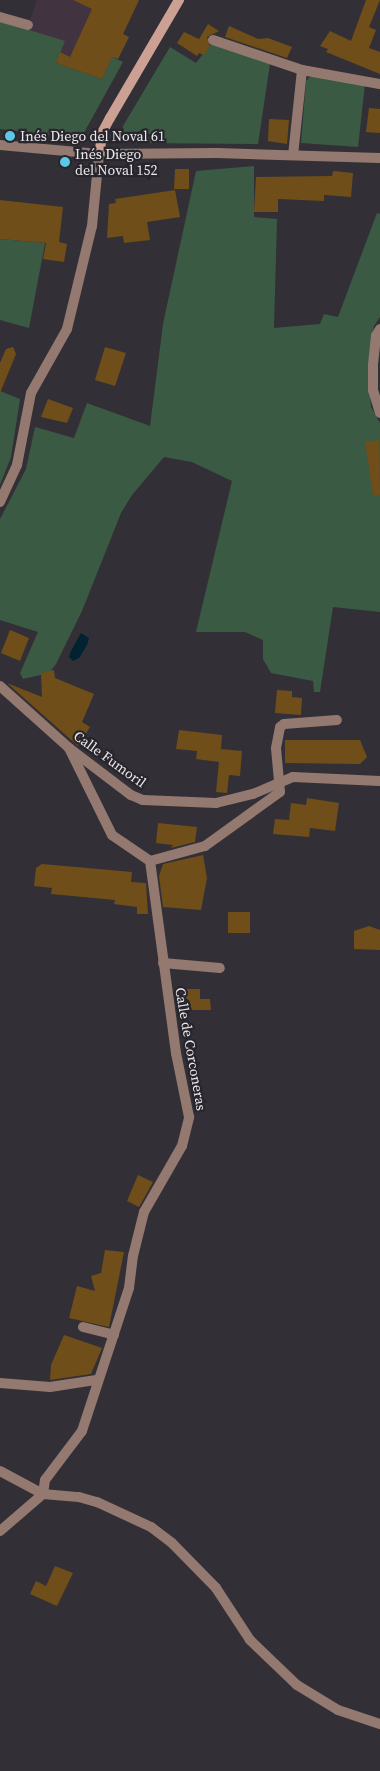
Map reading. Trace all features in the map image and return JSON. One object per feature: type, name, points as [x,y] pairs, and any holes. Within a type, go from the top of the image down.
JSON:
[{"type":"main road","points":[[100,154],[103,132],[110,118],[179,0]]},
{"type":"street","points":[[0,17],[28,25]]},
{"type":"street","points":[[213,40],[302,70],[380,84]]},
{"type":"street","points":[[293,155],[302,70]]},
{"type":"street","points":[[0,145],[100,154],[293,155],[380,158]]},
{"type":"street","points":[[0,502],[17,465],[31,393],[67,329],[92,226],[100,154]]},
{"type":"street","points":[[380,329],[373,351],[373,390],[380,413]]},
{"type":"street","name":"Calle Fumoril","points":[[0,686],[69,748],[127,792],[143,800],[216,803],[253,794],[281,781],[316,776],[380,781]]},
{"type":"street","points":[[69,748],[112,835],[150,861],[163,855],[185,853],[205,846],[280,792],[281,781],[276,748],[280,727],[290,722],[337,720]]},
{"type":"street","name":"Calle de Corconeras","points":[[0,1531],[43,1494],[45,1480],[82,1431],[96,1380],[114,1335],[129,1288],[132,1256],[144,1212],[182,1146],[189,1117],[163,963],[150,861]]},
{"type":"street","name":"Calle de Corconeras","points":[[163,963],[220,968]]},
{"type":"street","points":[[83,1327],[114,1335]]},
{"type":"street","points":[[0,1383],[50,1387],[96,1380]]},
{"type":"street","points":[[0,1471],[43,1494],[78,1497],[124,1512],[151,1527],[172,1543],[216,1588],[250,1640],[297,1685],[338,1710],[380,1724]]},
{"type":"shaded area","points":[[37,0],[132,0],[138,3],[102,79],[56,63],[61,52],[27,29]]},
{"type":"green space","points":[[0,21],[65,41],[56,63],[102,79],[112,57],[123,62],[81,138],[0,129]]},
{"type":"green space","points":[[211,44],[270,64],[258,144],[137,143],[123,138],[123,126],[170,47],[196,63]]},
{"type":"green space","points":[[311,76],[365,84],[358,147],[301,143],[306,81]]},
{"type":"green space","points":[[254,166],[254,217],[277,219],[274,328],[320,324],[324,314],[338,317],[377,213],[380,214],[380,317],[374,326],[368,373],[371,407],[380,423],[380,612],[333,607],[320,692],[314,692],[313,681],[271,673],[263,659],[263,640],[245,632],[196,632],[232,481],[192,462],[164,457],[132,495],[121,513],[82,611],[56,664],[49,673],[23,679],[20,673],[38,632],[0,620],[0,519],[26,469],[35,427],[74,438],[87,403],[150,426],[163,324],[196,171]]},
{"type":"green space","points":[[0,239],[45,243],[29,328],[0,320]]},
{"type":"green space","points":[[0,391],[20,399],[11,457],[0,485]]},
{"type":"water","points":[[81,633],[89,638],[87,645],[79,658],[73,661],[69,657]]},
{"type":"building","points":[[73,0],[139,0],[123,34],[129,37],[118,59],[112,57],[102,79],[56,63],[60,52],[70,57],[92,9]]},
{"type":"building","points":[[366,0],[380,0],[369,27],[376,30],[369,48],[380,52],[380,74],[326,52],[328,49],[320,46],[330,31],[351,41]]},
{"type":"building","points":[[208,24],[219,31],[207,37],[210,46],[204,55],[199,53],[197,56],[177,43],[184,32],[199,39]]},
{"type":"building","points":[[229,26],[258,39],[268,38],[292,47],[287,58],[225,37]]},
{"type":"building","points":[[369,108],[380,109],[380,133],[366,132]]},
{"type":"building","points":[[269,119],[289,120],[287,144],[268,141]]},
{"type":"building","points":[[175,169],[189,169],[189,189],[174,189]]},
{"type":"building","points":[[333,171],[353,173],[351,197],[324,195],[324,201],[278,199],[278,212],[254,212],[256,177],[332,176]]},
{"type":"building","points":[[175,190],[180,217],[147,222],[150,240],[124,243],[123,236],[107,238],[109,204],[116,203],[115,199]]},
{"type":"building","points":[[0,200],[63,207],[59,242],[67,244],[64,262],[43,259],[46,243],[0,239]]},
{"type":"building","points":[[13,347],[16,354],[0,393],[0,363],[6,349]]},
{"type":"building","points":[[105,347],[126,353],[115,386],[95,380]]},
{"type":"building","points":[[48,399],[73,408],[67,423],[41,417]]},
{"type":"building","points":[[379,440],[380,495],[373,495],[365,442]]},
{"type":"building","points":[[10,630],[29,638],[20,661],[1,653]]},
{"type":"building","points":[[54,670],[55,678],[94,694],[82,722],[90,727],[78,746],[7,683],[42,697],[41,673]]},
{"type":"building","points":[[277,690],[292,691],[292,697],[302,698],[301,715],[275,713]]},
{"type":"building","points":[[179,730],[222,735],[221,749],[242,751],[240,776],[229,775],[227,793],[216,792],[219,762],[196,759],[197,751],[176,749]]},
{"type":"building","points":[[285,740],[360,740],[367,757],[360,764],[285,763]]},
{"type":"building","points":[[307,798],[339,803],[335,831],[310,828],[309,837],[273,834],[275,819],[289,820],[291,803],[306,805]]},
{"type":"building","points":[[158,823],[197,827],[195,842],[171,848],[173,845],[156,843]]},
{"type":"building","points":[[203,855],[207,878],[201,910],[163,907],[159,876],[163,864]]},
{"type":"building","points":[[42,864],[132,872],[131,882],[146,883],[148,914],[137,914],[137,907],[114,904],[115,900],[51,894],[52,888],[34,886],[36,868]]},
{"type":"building","points":[[228,912],[250,912],[250,933],[228,933]]},
{"type":"building","points":[[369,926],[380,930],[380,950],[354,949],[354,931]]},
{"type":"building","points":[[181,989],[200,989],[200,999],[210,999],[211,1010],[182,1010]]},
{"type":"building","points":[[138,1175],[153,1182],[139,1207],[127,1201]]},
{"type":"building","points":[[105,1250],[124,1252],[109,1327],[69,1318],[77,1286],[95,1291],[91,1276],[101,1273]]},
{"type":"building","points":[[64,1335],[102,1348],[91,1374],[50,1380],[51,1365]]},
{"type":"building","points":[[55,1566],[73,1573],[57,1606],[30,1594],[36,1581],[46,1586]]},
{"type":"place","name":"Inés Diego del Noval 61","points":[[10,136]]},
{"type":"place","name":"Inés Diego del Noval 152","points":[[65,162]]}]
